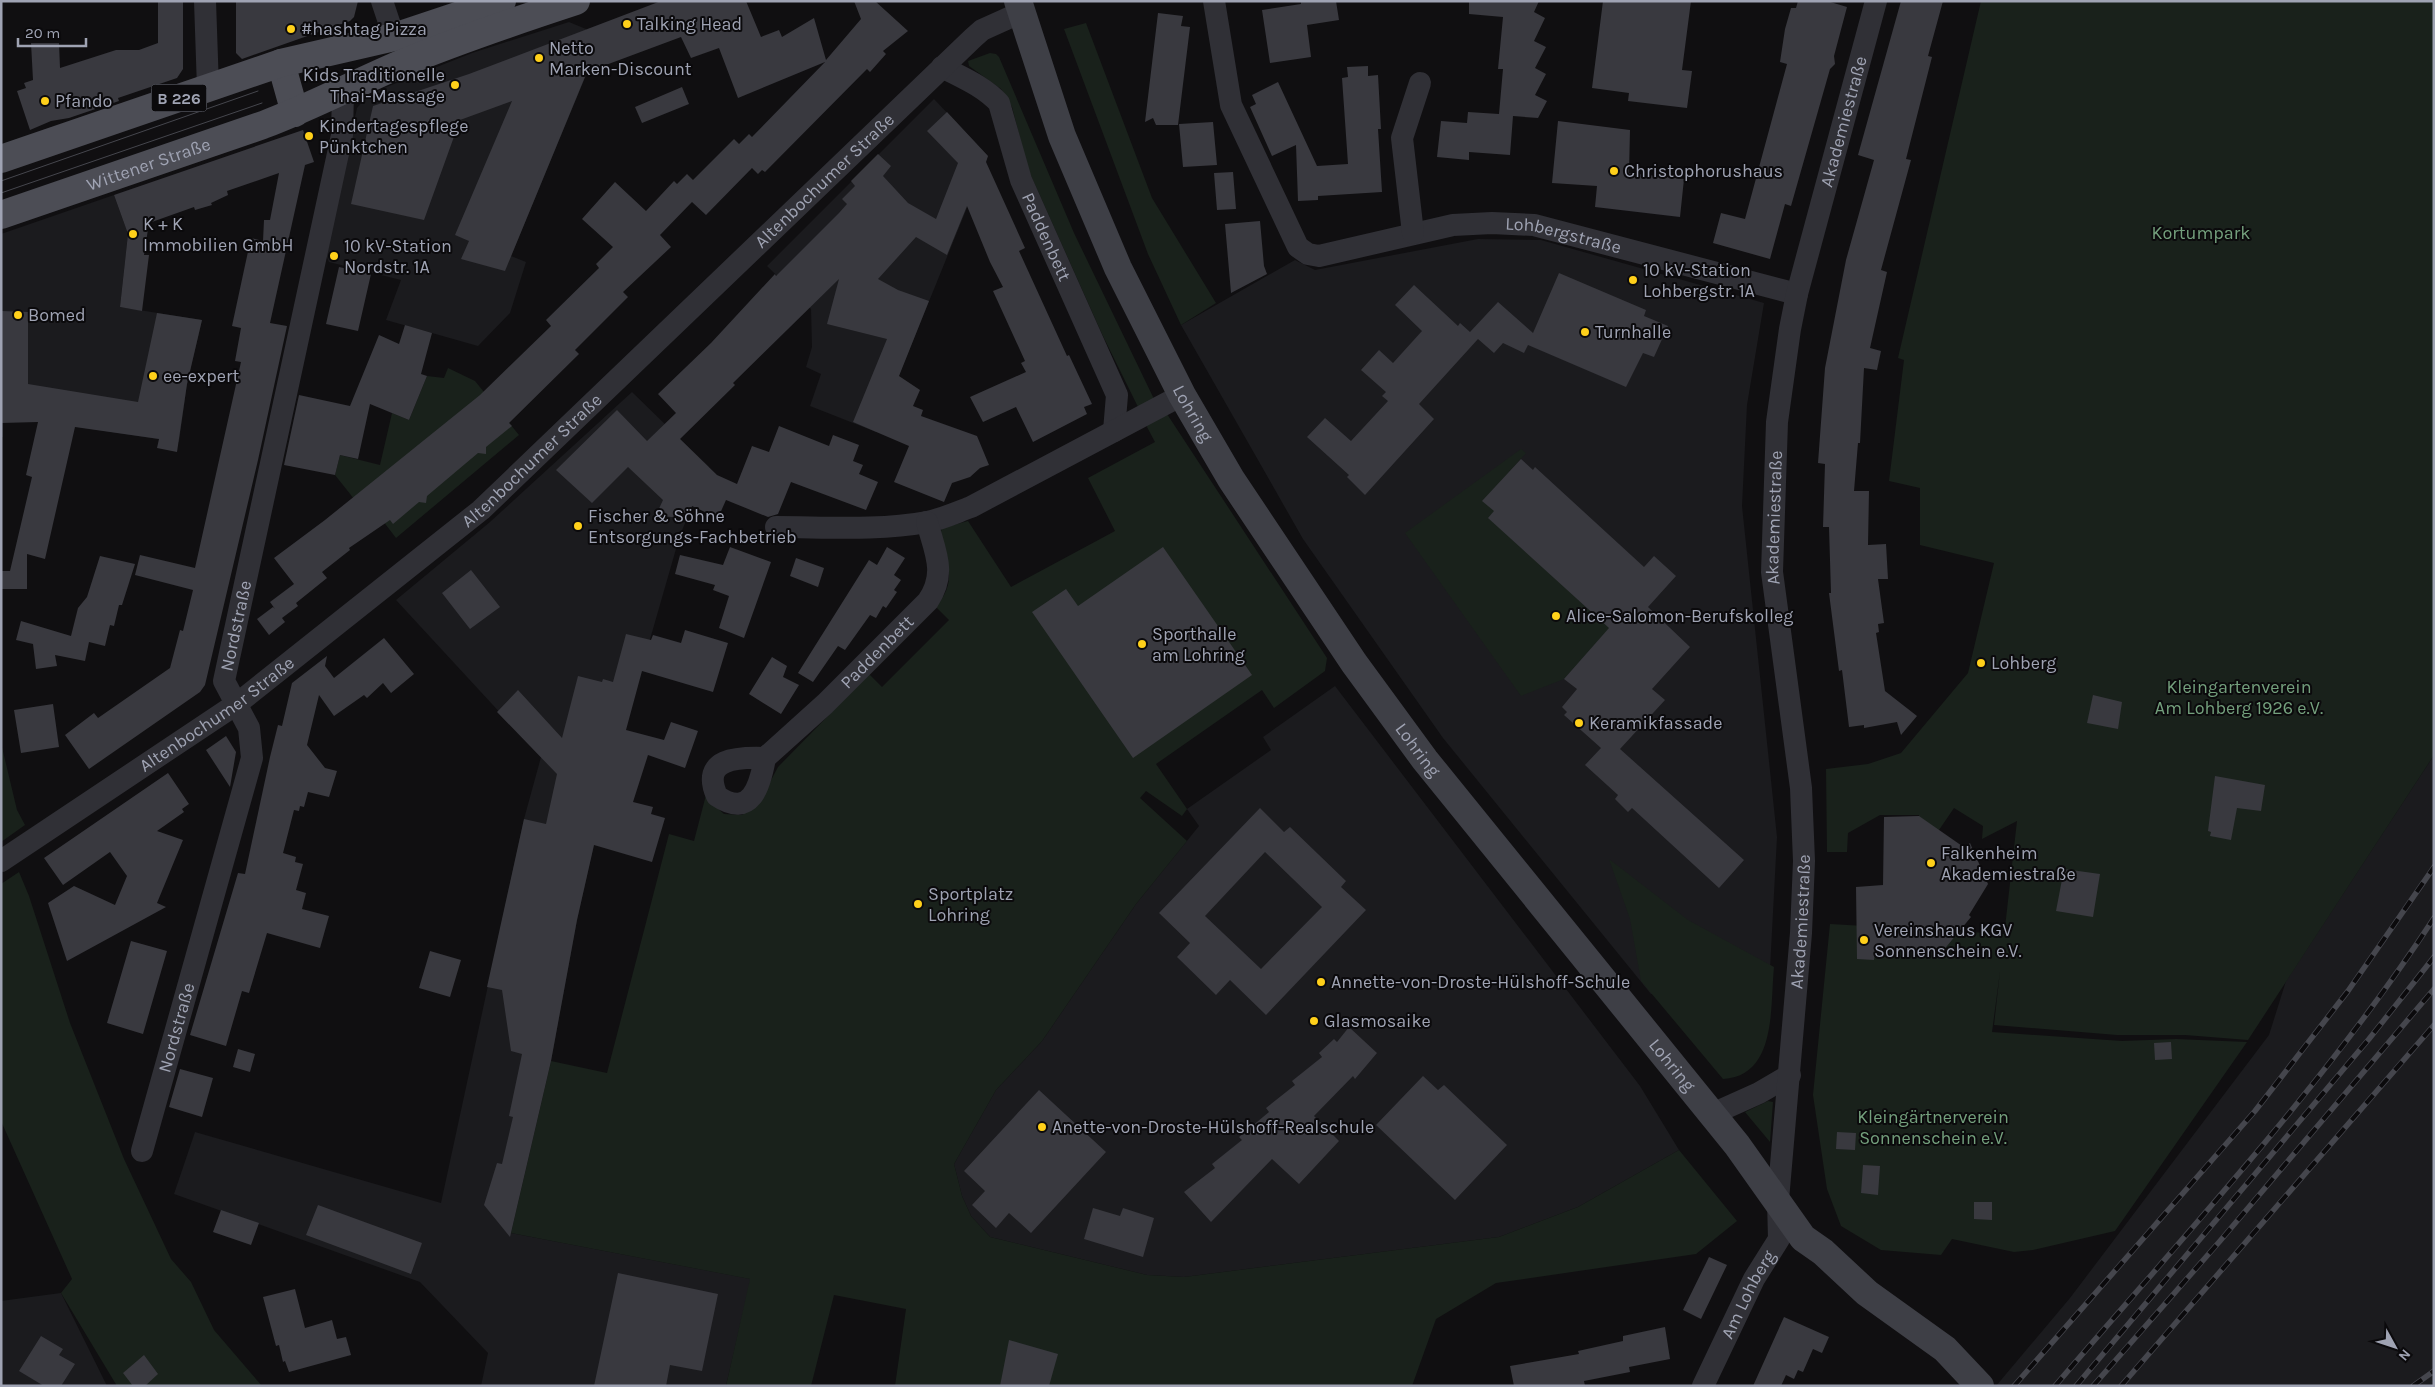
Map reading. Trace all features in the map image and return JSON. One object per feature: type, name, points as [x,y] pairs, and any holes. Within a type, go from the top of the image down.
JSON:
[{"type":"main road","name":"B 226","points":[[1,160],[281,63],[394,37],[502,1]]},
{"type":"main road","name":"Wittener Straße","points":[[1,215],[295,113],[413,59],[502,25],[576,1]]},
{"type":"main road","points":[[281,63],[295,113]]},
{"type":"street","points":[[206,1],[208,88]]},
{"type":"street","points":[[382,1],[394,37]]},
{"type":"street","name":"Lohbergstraße","points":[[1214,1],[1231,105],[1298,247],[1308,254],[1319,256],[1413,233],[1453,226],[1482,224],[1534,225],[1797,294]]},
{"type":"street","name":"Akademiestraße","points":[[1778,1200],[1801,933],[1804,861],[1801,788],[1772,572],[1777,422],[1790,329],[1797,294],[1876,1]]},
{"type":"street","name":"Altenbochumer Straße","points":[[9,856],[238,703],[481,510],[942,67],[982,30],[1020,7]]},
{"type":"street","name":"Lohring","points":[[1020,7],[1062,136],[1118,268],[1182,395],[1259,523],[1379,698],[1425,760],[1710,1115],[1737,1145],[1778,1200],[1803,1238],[1823,1252],[1867,1293],[1945,1349],[1979,1385]]},
{"type":"street","name":"Paddenbett","points":[[942,67],[973,82],[991,94],[999,103],[1020,180],[1117,395],[1114,431]]},
{"type":"street","points":[[1413,233],[1402,138],[1420,83]]},
{"type":"street","name":"Nordstraße","points":[[142,1150],[252,758],[250,728],[238,703],[224,681],[342,135],[344,91]]},
{"type":"street","points":[[776,527],[875,526],[927,522],[972,507],[1182,395]]},
{"type":"street","name":"Paddenbett","points":[[765,758],[825,704],[928,601],[936,588],[937,560],[927,522]]},
{"type":"street","points":[[1710,1115],[1759,1093],[1790,1075]]},
{"type":"street","name":"Am Lohberg","points":[[1703,1386],[1754,1279],[1779,1239],[1778,1200]]},
{"type":"shaded area","points":[[569,22],[586,29],[600,67],[587,73],[511,256],[526,262],[510,313],[478,346],[386,320],[401,280],[329,262],[325,253],[357,108],[366,97],[384,88],[472,53]]},
{"type":"shaded area","points":[[934,99],[988,156],[876,432],[810,406],[821,374],[806,367],[812,347],[811,309],[767,266]]},
{"type":"shaded area","points":[[114,195],[128,234],[120,307],[202,320],[187,384],[179,442],[3,416],[3,437],[1,437],[1,234]]},
{"type":"shaded area","name":"Alice-Salomon-Berufskolleg","points":[[1478,239],[1541,240],[1764,303],[1747,405],[1742,506],[1777,837],[1769,988],[1651,994],[1443,738],[1303,539],[1181,325],[1295,260],[1315,270]]},
{"type":"shaded area","points":[[632,392],[709,467],[680,535],[605,796],[577,920],[551,1061],[511,1233],[751,1279],[726,1386],[481,1386],[488,1353],[420,1282],[174,1194],[195,1132],[441,1203],[524,819],[541,757],[396,600],[490,522]]},
{"type":"shaded area","name":"Annette-von-Droste-Hülshoff-Schule","points":[[1335,686],[1640,1086],[1679,1150],[1578,1207],[1499,1237],[1184,1277],[1147,1275],[990,1237],[971,1216],[962,1196],[954,1164],[996,1090],[1042,1041],[1136,904],[1199,826],[1187,809],[1271,750],[1263,737]]},
{"type":"shaded area","points":[[2434,755],[2434,1386],[1996,1386],[2070,1298],[2269,1035],[2286,981]]},
{"type":"shaded area","points":[[61,1293],[107,1386],[1,1386],[1,1301]]},
{"type":"green space","points":[[1981,1],[2434,1],[2434,755],[2248,1040],[2185,1035],[2117,1035],[1994,1025],[2017,821],[1982,839],[1983,826],[1954,808],[1939,830],[1917,847],[1919,815],[1880,815],[1848,833],[1847,852],[1827,852],[1826,769],[1868,764],[1901,753],[1968,673],[1994,563],[1920,545],[1920,488],[1889,481],[1904,360],[1898,358]]},
{"type":"green space","points":[[1086,23],[1152,198],[1216,303],[1181,325],[1148,254],[1064,29]]},
{"type":"green space","points":[[990,53],[996,54],[999,57],[1074,233],[1154,399],[1138,407],[1102,334],[1028,169],[1012,107],[1001,89],[969,66],[968,61]]},
{"type":"green space","points":[[448,368],[475,381],[519,435],[396,538],[373,508],[366,514],[335,475],[340,455],[380,465],[392,413],[409,420],[427,376],[444,378]]},
{"type":"green space","points":[[1167,414],[1327,658],[1325,671],[1274,708],[1262,690],[1156,764],[1187,809],[1182,816],[1146,791],[1140,798],[1187,841],[1136,904],[1042,1041],[996,1090],[954,1164],[962,1196],[971,1216],[990,1237],[1147,1275],[1184,1277],[1499,1237],[1578,1207],[1679,1150],[1737,1221],[1696,1254],[1496,1283],[1436,1319],[1412,1386],[895,1386],[906,1309],[834,1295],[811,1386],[726,1386],[750,1279],[511,1233],[551,1061],[607,1073],[669,834],[694,841],[706,795],[724,814],[742,815],[759,803],[778,767],[869,674],[882,687],[949,620],[936,607],[947,589],[949,581],[948,564],[940,535],[942,528],[968,521],[1011,587],[1115,531],[1088,478],[1155,442],[1147,427],[1148,423]]},
{"type":"green space","points":[[1521,449],[1526,453],[1483,501],[1495,511],[1486,521],[1489,518],[1619,637],[1599,640],[1564,679],[1521,696],[1405,533]]},
{"type":"green space","points":[[1,743],[17,810],[25,825],[1,842]]},
{"type":"green space","points":[[1609,859],[1688,920],[1774,967],[1767,1037],[1762,1053],[1753,1066],[1741,1075],[1723,1079],[1641,981],[1630,919]]},
{"type":"green space","points":[[19,872],[29,896],[70,1023],[124,1159],[171,1259],[191,1282],[214,1330],[262,1386],[117,1386],[61,1293],[72,1279],[1,1121],[1,884]]},
{"type":"green space","name":"Kleingärtnerverein Sonnenschein e.V.","points":[[1830,924],[2005,934],[1992,1032],[2122,1041],[2176,1039],[2247,1042],[2115,1231],[2033,1250],[2014,1252],[1952,1239],[1941,1255],[1881,1250],[1841,1226],[1827,1189],[1813,1095]]},
{"type":"green space","points":[[1768,1101],[1773,1102],[1770,1142],[1745,1112]]},
{"type":"building","points":[[158,1],[183,1],[183,69],[177,78],[118,98],[119,101],[69,118],[51,121],[30,130],[17,91],[26,88],[24,83],[33,80],[31,43],[59,43],[60,68],[116,50],[139,50],[158,43]]},
{"type":"building","points":[[236,1],[358,1],[354,17],[350,21],[242,59],[236,53]]},
{"type":"building","points":[[661,1],[746,1],[761,37],[779,30],[782,37],[814,18],[826,60],[861,19],[854,1],[875,1],[908,31],[883,51],[886,54],[870,72],[867,69],[765,172],[762,170],[758,174],[752,168],[706,215],[692,202],[660,235],[671,247],[623,292],[628,297],[575,350],[579,354],[509,423],[512,426],[486,447],[486,454],[478,453],[427,496],[426,503],[419,502],[393,524],[390,520],[349,548],[350,550],[322,572],[327,578],[296,603],[298,606],[282,618],[285,622],[269,635],[257,619],[273,607],[275,609],[270,602],[294,584],[274,558],[325,520],[480,395],[551,326],[546,320],[599,268],[596,264],[613,247],[582,219],[615,182],[646,211],[674,181],[677,184],[687,174],[693,180],[734,139],[739,144],[749,134],[752,137],[825,62],[738,98],[719,48],[691,58],[681,37],[587,72],[505,271],[461,259],[469,241],[455,235],[512,101],[460,120],[424,220],[351,204],[373,106],[469,74]]},
{"type":"building","points":[[1301,1],[1336,1],[1339,20],[1307,25],[1311,57],[1270,63],[1262,10],[1301,4]]},
{"type":"building","points":[[1469,1],[1539,1],[1534,12],[1545,18],[1534,41],[1546,47],[1535,68],[1546,74],[1535,95],[1547,101],[1538,118],[1513,116],[1510,155],[1469,152],[1469,160],[1437,157],[1441,121],[1467,123],[1468,112],[1499,114],[1503,69],[1498,69],[1503,17],[1469,14]]},
{"type":"building","points":[[1603,1],[1691,1],[1682,70],[1692,71],[1687,108],[1628,101],[1629,93],[1592,88]]},
{"type":"building","points":[[1798,1],[1827,1],[1847,7],[1834,56],[1835,64],[1830,69],[1791,206],[1785,204],[1770,259],[1713,243],[1721,213],[1745,219],[1787,64],[1780,62],[1785,29],[1791,8],[1796,8]]},
{"type":"building","points":[[1901,1],[1943,1],[1928,56],[1932,57],[1906,159],[1911,160],[1881,270],[1887,272],[1870,348],[1881,351],[1877,370],[1864,368],[1860,443],[1858,443],[1854,491],[1869,491],[1868,545],[1886,544],[1888,579],[1878,579],[1884,623],[1878,624],[1879,632],[1876,633],[1885,691],[1917,716],[1901,735],[1897,722],[1864,728],[1864,725],[1849,727],[1842,670],[1839,671],[1829,593],[1831,593],[1829,527],[1823,527],[1825,464],[1818,463],[1825,368],[1846,260],[1874,160],[1858,155]]},
{"type":"building","points":[[1158,13],[1183,16],[1181,26],[1190,27],[1178,125],[1156,125],[1153,118],[1145,122]]},
{"type":"building","points":[[1368,66],[1368,76],[1378,75],[1381,129],[1378,129],[1382,192],[1318,196],[1318,200],[1298,201],[1296,145],[1272,156],[1250,107],[1256,104],[1252,95],[1278,82],[1317,166],[1348,164],[1342,78],[1348,77],[1347,67]]},
{"type":"building","points":[[682,87],[689,104],[642,123],[635,107]]},
{"type":"building","points":[[947,112],[988,156],[986,162],[1025,248],[1019,251],[1067,356],[1069,355],[1092,404],[1084,407],[1087,414],[1033,442],[1016,407],[983,422],[970,397],[1026,372],[1021,363],[1025,361],[993,291],[1003,287],[990,262],[967,206],[947,255],[916,237],[878,279],[898,290],[929,301],[899,376],[920,390],[913,406],[923,410],[921,416],[977,436],[989,465],[980,468],[970,477],[952,483],[944,502],[894,482],[909,446],[853,422],[887,339],[827,324],[839,279],[733,383],[735,385],[680,439],[717,475],[737,484],[752,446],[769,452],[779,426],[829,446],[833,435],[859,445],[853,461],[863,465],[859,474],[878,482],[866,510],[791,482],[778,514],[768,517],[726,500],[718,518],[692,506],[686,519],[656,515],[663,500],[628,467],[592,503],[556,470],[617,410],[647,441],[676,413],[658,394],[711,343],[775,274],[776,276],[839,213],[847,204],[842,199],[855,186],[851,181],[878,154],[891,166],[883,176],[908,203],[936,219],[958,163],[927,131]]},
{"type":"building","name":"Christophorushaus","points":[[1558,121],[1630,130],[1629,173],[1684,179],[1680,217],[1595,207],[1597,186],[1552,183]]},
{"type":"building","points":[[1213,122],[1217,165],[1183,167],[1179,124]]},
{"type":"building","points":[[303,130],[314,162],[305,165],[270,323],[287,326],[258,460],[205,685],[200,692],[89,769],[65,735],[94,713],[98,718],[170,668],[180,630],[183,631],[193,590],[135,575],[140,555],[195,568],[241,362],[235,361],[241,328],[232,326],[251,238],[263,241],[264,220],[270,220],[279,173],[227,191],[228,195],[211,203],[212,205],[195,210],[194,207],[149,223],[144,255],[149,255],[142,311],[120,307],[128,234],[114,195]]},
{"type":"building","points":[[1233,172],[1236,209],[1217,210],[1214,173]]},
{"type":"building","points":[[1260,221],[1264,266],[1267,274],[1231,293],[1225,224]]},
{"type":"building","points":[[339,267],[371,274],[358,331],[326,324]]},
{"type":"building","points":[[1559,273],[1646,310],[1644,316],[1668,326],[1654,357],[1643,353],[1626,387],[1528,345],[1524,353],[1503,343],[1494,353],[1478,339],[1419,404],[1434,419],[1365,495],[1347,477],[1349,475],[1307,437],[1325,418],[1351,441],[1388,401],[1382,396],[1386,392],[1361,370],[1379,350],[1393,363],[1422,331],[1395,305],[1414,285],[1458,326],[1460,323],[1470,332],[1498,302],[1533,333]]},
{"type":"building","points":[[2,311],[28,312],[28,384],[138,402],[157,313],[202,320],[187,384],[177,452],[157,448],[159,439],[75,427],[45,559],[27,554],[27,589],[1,589],[1,571],[10,571],[32,477],[26,475],[38,422],[1,423]]},
{"type":"building","points":[[405,325],[432,333],[421,374],[427,376],[409,420],[370,404],[358,459],[340,455],[335,475],[284,465],[299,395],[350,406],[379,335],[399,344]]},
{"type":"building","points":[[1521,459],[1533,470],[1535,467],[1644,567],[1654,556],[1676,576],[1648,607],[1690,647],[1652,689],[1665,700],[1620,749],[1744,860],[1719,888],[1632,808],[1628,812],[1615,799],[1618,795],[1585,765],[1601,748],[1564,715],[1567,712],[1562,707],[1577,689],[1564,679],[1609,628],[1488,518],[1494,511],[1482,501]]},
{"type":"building","points":[[730,547],[771,562],[744,638],[719,628],[729,596],[713,590],[715,585],[675,574],[680,555],[723,565]]},
{"type":"building","points":[[887,547],[905,558],[894,575],[901,580],[894,590],[897,592],[886,608],[883,606],[876,618],[870,615],[845,650],[838,646],[813,682],[798,673],[869,560],[877,565]]},
{"type":"building","name":"Sporthalle am Lohring","points":[[1163,547],[1252,675],[1133,758],[1032,612],[1066,589],[1078,606]]},
{"type":"building","points":[[100,556],[135,564],[122,605],[119,605],[114,626],[110,625],[105,646],[89,642],[85,661],[55,655],[57,666],[36,669],[33,644],[16,640],[21,621],[71,636],[78,608],[87,597]]},
{"type":"building","points":[[796,558],[824,568],[818,587],[790,576]]},
{"type":"building","points":[[471,570],[500,607],[470,629],[442,593]]},
{"type":"building","points":[[685,630],[728,643],[713,692],[642,671],[626,730],[664,740],[671,722],[698,731],[685,768],[648,755],[633,802],[653,807],[651,814],[665,818],[652,862],[594,845],[577,920],[551,1061],[510,1237],[484,1205],[497,1163],[502,1164],[513,1117],[509,1116],[522,1054],[511,1051],[502,990],[487,987],[524,819],[546,824],[557,774],[497,712],[518,690],[562,738],[578,676],[602,682],[603,679],[613,682],[626,634],[651,640],[653,635],[681,643]]},
{"type":"building","points":[[384,638],[414,674],[391,693],[383,683],[367,698],[364,695],[334,716],[319,695],[307,745],[325,768],[337,771],[329,797],[308,792],[304,807],[300,806],[299,811],[294,810],[283,853],[296,857],[295,862],[303,864],[296,890],[306,893],[302,909],[329,916],[320,948],[267,933],[249,993],[242,991],[226,1046],[190,1035],[238,873],[245,874],[270,757],[278,725],[282,726],[292,683],[327,656],[325,666],[334,678]]},
{"type":"building","points":[[772,657],[787,666],[783,677],[799,685],[781,714],[749,694]]},
{"type":"building","points":[[2093,695],[2122,702],[2118,729],[2087,723]]},
{"type":"building","points":[[53,704],[59,747],[21,753],[14,710]]},
{"type":"building","points":[[226,736],[236,752],[230,787],[206,750]]},
{"type":"building","points":[[168,773],[189,804],[182,809],[184,812],[157,831],[183,840],[157,903],[166,907],[67,961],[48,903],[74,886],[115,905],[127,876],[110,852],[63,885],[44,858]]},
{"type":"building","points":[[2215,776],[2265,785],[2261,811],[2237,808],[2231,840],[2210,836],[2211,832],[2208,831]]},
{"type":"building","points":[[1260,808],[1284,832],[1290,827],[1346,881],[1341,887],[1366,910],[1266,1015],[1230,980],[1216,995],[1177,957],[1190,943],[1159,913]],"holes":[[[1265,852],[1322,907],[1261,969],[1205,916]]]},
{"type":"building","name":"Falkenheim Akademiestraße","points":[[1919,816],[1965,848],[1970,843],[1988,884],[1969,915],[1971,917],[1942,952],[1876,947],[1874,960],[1857,959],[1856,887],[1883,885],[1884,817]]},
{"type":"building","points":[[2064,869],[2100,874],[2093,917],[2056,911]]},
{"type":"building","points":[[131,941],[167,951],[143,1034],[107,1023]]},
{"type":"building","points":[[430,951],[461,960],[450,997],[419,988]]},
{"type":"building","points":[[1349,1027],[1377,1053],[1355,1079],[1353,1076],[1314,1116],[1339,1141],[1299,1184],[1272,1159],[1211,1222],[1184,1192],[1215,1168],[1212,1164],[1242,1140],[1239,1137],[1269,1112],[1266,1108],[1295,1085],[1292,1081],[1322,1057],[1319,1053],[1334,1039],[1337,1042]]},
{"type":"building","points":[[2171,1042],[2172,1059],[2155,1060],[2154,1043]]},
{"type":"building","points":[[238,1049],[255,1054],[250,1072],[233,1067]]},
{"type":"building","points":[[180,1069],[213,1078],[202,1117],[169,1107]]},
{"type":"building","points":[[1423,1076],[1438,1090],[1444,1085],[1507,1145],[1455,1200],[1376,1125]]},
{"type":"building","points":[[1039,1090],[1106,1152],[1031,1233],[1009,1213],[996,1228],[972,1205],[985,1191],[964,1171]]},
{"type":"building","points":[[1837,1132],[1856,1133],[1855,1150],[1836,1149]]},
{"type":"building","points":[[1863,1165],[1880,1166],[1878,1195],[1861,1193]]},
{"type":"building","points":[[1974,1202],[1992,1202],[1992,1220],[1974,1219]]},
{"type":"building","points":[[318,1205],[422,1243],[411,1274],[306,1235]]},
{"type":"building","points":[[1093,1208],[1120,1216],[1123,1208],[1154,1218],[1143,1257],[1084,1239]]},
{"type":"building","points":[[221,1210],[259,1223],[251,1245],[213,1232]]},
{"type":"building","points":[[1709,1257],[1727,1265],[1701,1319],[1683,1310]]},
{"type":"building","points":[[618,1273],[718,1294],[702,1371],[670,1365],[666,1386],[594,1386]]},
{"type":"building","points":[[295,1289],[305,1328],[332,1320],[337,1339],[346,1337],[351,1355],[289,1372],[285,1361],[283,1362],[279,1345],[276,1346],[263,1297]]},
{"type":"building","points":[[1784,1317],[1829,1337],[1822,1353],[1813,1349],[1803,1372],[1798,1370],[1794,1379],[1786,1375],[1781,1386],[1753,1386]]},
{"type":"building","points":[[1665,1327],[1670,1359],[1629,1367],[1630,1372],[1584,1381],[1585,1386],[1514,1386],[1510,1366],[1579,1354],[1578,1351],[1623,1341],[1623,1336]]},
{"type":"building","points":[[41,1336],[63,1349],[59,1355],[75,1364],[61,1386],[44,1386],[19,1371]]},
{"type":"building","points":[[1009,1340],[1058,1354],[1049,1386],[1000,1386]]},
{"type":"building","points":[[144,1355],[158,1374],[145,1386],[133,1386],[123,1373]]},
{"type":"tram line","points":[[1,181],[258,91]]},
{"type":"tram line","points":[[1,193],[262,103]]},
{"type":"railway","points":[[2014,1386],[2255,1111],[2348,991],[2434,867]]},
{"type":"railway","points":[[2055,1386],[2300,1100],[2347,1041],[2434,918]]},
{"type":"railway","points":[[2076,1386],[2369,1039],[2434,957]]},
{"type":"railway","points":[[2093,1386],[2220,1241],[2434,989]]},
{"type":"railway","points":[[2121,1386],[2434,1025]]},
{"type":"railway","points":[[2413,1386],[2434,1371]]},
{"type":"place","name":"Talking Head","points":[[627,24]]},
{"type":"place","name":"#hashtag Pizza","points":[[291,29]]},
{"type":"place","name":"Netto Marken-Discount","points":[[539,58]]},
{"type":"place","name":"Kids Traditionelle Thai-Massage","points":[[455,85]]},
{"type":"place","name":"Pfando","points":[[45,101]]},
{"type":"place","name":"Kindertagespflege Pünktchen","points":[[309,136]]},
{"type":"place","name":"Christophorushaus","points":[[1614,171]]},
{"type":"place","name":"K + K Immobilien GmbH","points":[[133,234]]},
{"type":"place","name":"10 kV-Station Nordstr. 1A","points":[[334,256]]},
{"type":"place","name":"10 kV-Station Lohbergstr. 1A","points":[[1633,280]]},
{"type":"place","name":"Bomed","points":[[18,315]]},
{"type":"place","name":"Turnhalle","points":[[1585,332]]},
{"type":"place","name":"ee-expert","points":[[153,376]]},
{"type":"place","name":"Fischer & Söhne Entsorgungs-Fachbetrieb","points":[[578,526]]},
{"type":"place","name":"Alice-Salomon-Berufskolleg","points":[[1556,616]]},
{"type":"place","name":"Sporthalle am Lohring","points":[[1142,644]]},
{"type":"place","name":"Lohberg","points":[[1981,663]]},
{"type":"place","name":"Keramikfassade","points":[[1579,723]]},
{"type":"place","name":"Falkenheim Akademiestraße","points":[[1931,863]]},
{"type":"place","name":"Sportplatz Lohring","points":[[918,904]]},
{"type":"place","name":"Vereinshaus KGV Sonnenschein e.V.","points":[[1864,940]]},
{"type":"place","name":"Annette-von-Droste-Hülshoff-Schule","points":[[1321,982]]},
{"type":"place","name":"Glasmosaike","points":[[1314,1021]]},
{"type":"place","name":"Anette-von-Droste-Hülshoff-Realschule","points":[[1042,1127]]},
{"type":"park label","name":"Kortumpark","points":[[2201,233]]},
{"type":"park label","name":"Kleingartenverein Am Lohberg 1926 e.V.","points":[[2239,698]]}]
